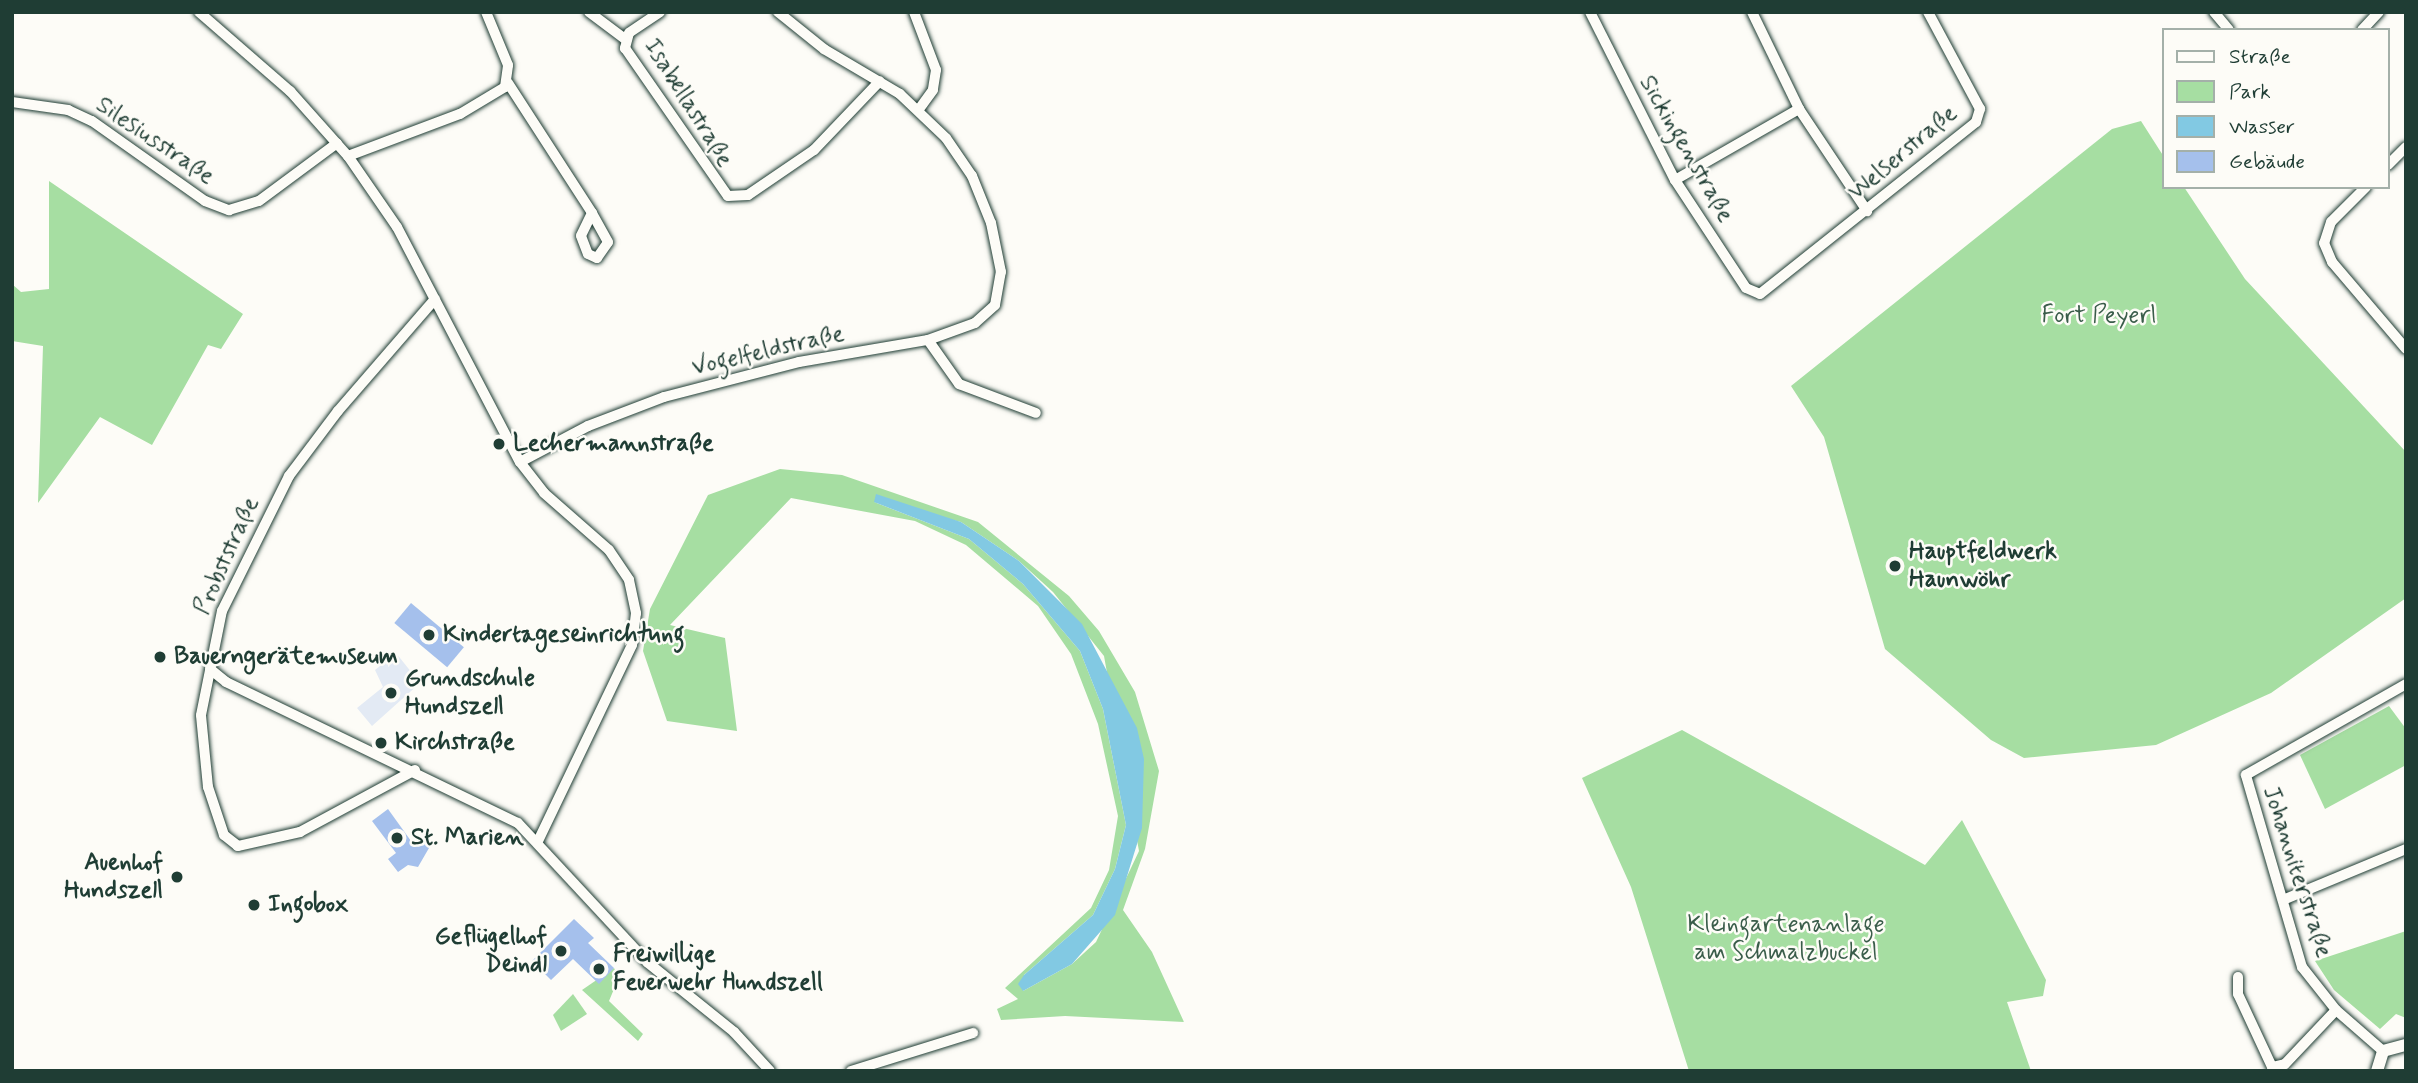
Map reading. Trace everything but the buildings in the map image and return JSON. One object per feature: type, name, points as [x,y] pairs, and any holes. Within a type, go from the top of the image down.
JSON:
[{"type":"street","points":[[199,12],[290,91],[348,156],[397,227],[520,462],[544,493],[609,550],[629,580],[636,613],[626,664],[538,841]]},
{"type":"street","points":[[486,12],[509,65],[508,83],[592,213]]},
{"type":"street","name":"Isabellastraße","points":[[589,12],[625,39],[630,59],[719,191],[738,198],[814,150],[880,81]]},
{"type":"street","name":"Isabellastraße","points":[[625,39],[660,12]]},
{"type":"street","points":[[778,12],[824,49],[880,81],[919,109],[937,80],[914,12]]},
{"type":"street","name":"Sickingenstraße","points":[[1590,12],[1675,180],[1746,288],[1760,293]]},
{"type":"street","points":[[1752,12],[1799,109],[1867,211]]},
{"type":"street","name":"Welserstraße","points":[[1760,293],[1867,211],[1980,115],[1927,12]]},
{"type":"street","points":[[2214,12],[2227,28]]},
{"type":"street","points":[[2364,28],[2379,12]]},
{"type":"street","points":[[348,156],[475,107],[508,83]]},
{"type":"street","name":"Silesiusstraße","points":[[12,102],[68,110],[92,121],[205,201],[229,210],[259,201],[337,143]]},
{"type":"street","name":"Vogelfeldstraße","points":[[520,462],[588,426],[664,397],[799,362],[928,340],[988,314],[1000,296],[1001,272],[991,223],[972,176],[919,109]]},
{"type":"street","points":[[1675,180],[1799,109]]},
{"type":"street","points":[[2390,163],[2406,148]]},
{"type":"street","points":[[2364,189],[2330,222],[2324,243],[2332,262],[2406,349]]},
{"type":"street","name":"Probststraße","points":[[415,770],[281,839],[246,846],[229,842],[201,755],[201,715],[222,611],[289,476],[338,411],[435,299]]},
{"type":"street","points":[[928,340],[959,384],[1036,412]]},
{"type":"street","points":[[210,669],[226,682],[506,814],[538,841],[639,954],[734,1032],[770,1071]]},
{"type":"street","name":"Johanniterstraße","points":[[2383,1051],[2336,1010],[2302,967],[2246,775],[2406,684]]},
{"type":"street","points":[[2283,900],[2406,849]]},
{"type":"street","points":[[2238,977],[2238,994],[2272,1067],[2286,1064],[2336,1010]]},
{"type":"street","points":[[851,1071],[974,1033]]},
{"type":"street","points":[[2377,1071],[2383,1051],[2405,1043]]},
{"type":"shaded area","name":"Grundschule Hundszell","points":[[396,653],[420,683],[372,726],[357,708],[383,687],[375,670]]},
{"type":"green space","name":"Fort Peyerl","points":[[2141,121],[2162,154],[2162,189],[2185,189],[2245,279],[2406,452],[2406,598],[2271,693],[2156,745],[2024,758],[1991,740],[1885,649],[1824,437],[1791,386],[2112,129]]},
{"type":"green space","points":[[49,181],[243,314],[221,349],[208,345],[152,445],[100,417],[38,503],[43,346],[12,341],[12,284],[21,292],[49,289]]},
{"type":"green space","points":[[780,469],[842,475],[978,522],[1069,596],[1099,631],[1135,692],[1159,771],[1145,849],[1123,910],[1152,952],[1184,1022],[1065,1016],[1001,1020],[997,1009],[1018,999],[1005,988],[1091,908],[1109,870],[1118,816],[1098,724],[1071,654],[1038,606],[966,545],[915,521],[791,498],[670,625],[725,638],[737,731],[667,721],[643,651],[650,609],[708,495]],"holes":[[[874,502],[961,522],[1019,561],[1053,592],[1104,656],[1139,851],[1096,942],[1072,964],[1023,991],[1024,975],[1093,915],[1115,869],[1126,825],[1103,709],[1080,651],[1023,584],[969,539]]]},
{"type":"green space","points":[[2389,706],[2406,729],[2406,765],[2325,809],[2300,755]]},
{"type":"green space","name":"Kleingartenanlage am Schmalzbuckel","points":[[1682,730],[1925,865],[1962,820],[2046,980],[2043,996],[2007,1002],[2031,1071],[1689,1071],[1631,887],[1582,778]]},
{"type":"green space","points":[[2406,931],[2406,1018],[2396,1014],[2380,1029],[2334,990],[2315,961]]},
{"type":"green space","points":[[614,968],[619,977],[609,1001],[643,1034],[638,1041],[582,990]]},
{"type":"green space","points":[[573,994],[587,1014],[561,1031],[553,1015]]},
{"type":"water","points":[[876,494],[961,522],[1019,561],[1082,624],[1137,728],[1144,759],[1142,828],[1115,915],[1072,964],[1023,991],[1018,984],[1024,975],[1093,915],[1115,869],[1126,825],[1103,709],[1080,651],[1023,584],[969,539],[874,502]]},
{"type":"place","name":"Lechermannstraße","points":[[499,444]]},
{"type":"place","name":"Hauptfeldwerk Haunwöhr","points":[[1895,566]]},
{"type":"place","name":"Kindertageseinrichtung","points":[[429,635]]},
{"type":"place","name":"Bauerngerätemuseum","points":[[160,657]]},
{"type":"place","name":"Grundschule Hundszell","points":[[391,693]]},
{"type":"place","name":"Kirchstraße","points":[[381,743]]},
{"type":"place","name":"St. Marien","points":[[397,838]]},
{"type":"place","name":"Auenhof Hundszell","points":[[177,877]]},
{"type":"place","name":"Ingobox","points":[[254,905]]},
{"type":"place","name":"Geflügelhof Deindl","points":[[561,951]]},
{"type":"place","name":"Freiwillige Feuerwehr Hundszell","points":[[599,969]]}]
